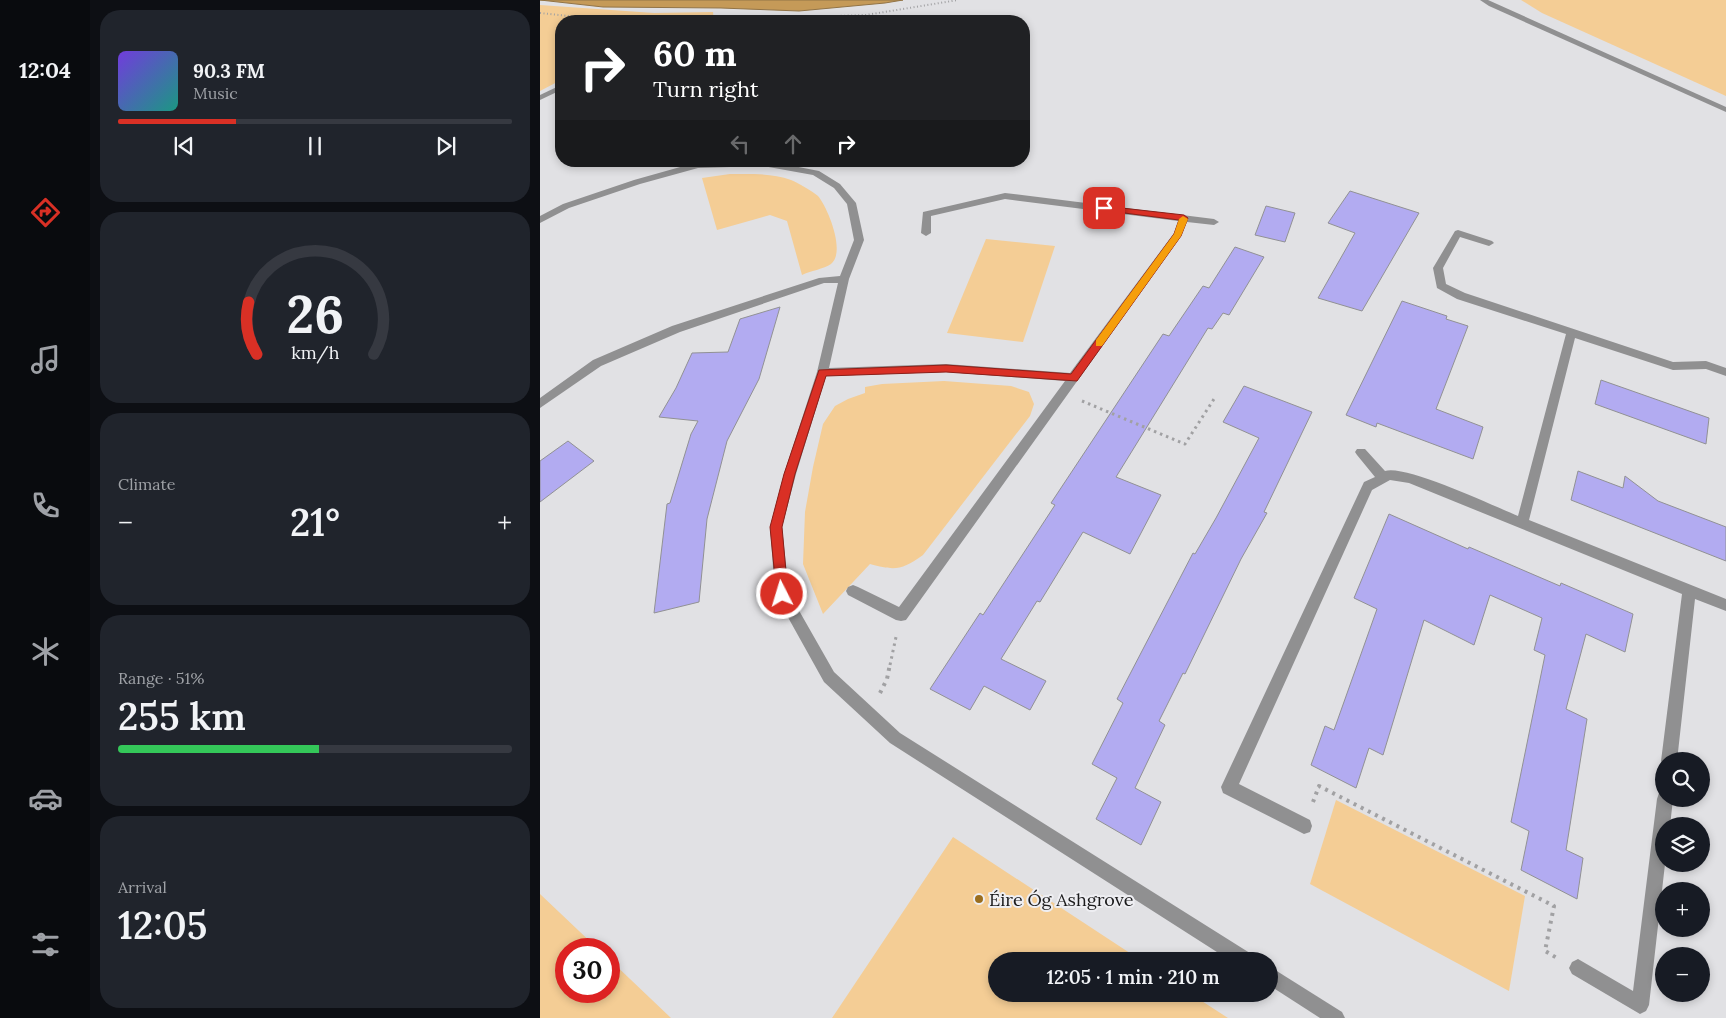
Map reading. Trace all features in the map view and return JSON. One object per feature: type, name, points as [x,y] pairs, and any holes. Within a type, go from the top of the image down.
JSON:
[{"type":"street","points":[[1483,0],[1491,6],[1726,110]]},
{"type":"street","points":[[540,98],[555,90]]},
{"type":"street","points":[[540,220],[566,206],[637,182],[691,167]]},
{"type":"street","points":[[783,167],[816,173],[837,186],[851,203],[859,240],[844,279],[822,372],[790,474],[776,527],[782,594],[829,677],[895,738],[1233,952]]},
{"type":"street","points":[[926,233],[926,214],[1005,196],[1214,222]]},
{"type":"street","points":[[853,591],[901,615],[1178,234],[1184,218]]},
{"type":"street","points":[[1489,243],[1458,233],[1438,268],[1441,286],[1461,296],[1571,334],[1673,366],[1706,365],[1726,372]]},
{"type":"street","points":[[540,404],[597,363],[676,329],[822,280],[844,279]]},
{"type":"street","points":[[1522,524],[1571,334]]},
{"type":"street","points":[[822,372],[946,368],[1074,378]]},
{"type":"street","points":[[1360,452],[1383,478]]},
{"type":"street","points":[[1304,826],[1229,787],[1368,486],[1390,474],[1410,478],[1726,605]]},
{"type":"street","points":[[1670,752],[1689,590]]},
{"type":"street","points":[[1578,968],[1640,1004],[1664,807]]},
{"type":"street","points":[[1278,981],[1336,1018]]},
{"type":"path","points":[[866,15],[958,0]]},
{"type":"path","points":[[540,13],[559,15]]},
{"type":"path","points":[[1063,393],[1186,444],[1214,399]]},
{"type":"path","points":[[869,714],[887,679],[901,615]]},
{"type":"path","points":[[1304,826],[1319,786],[1554,906],[1545,951],[1578,968]]},
{"type":"shaded area","points":[[540,0],[903,0],[799,11],[603,7]]},
{"type":"shaded area","points":[[1521,0],[1726,0],[1726,96],[1542,13]]},
{"type":"shaded area","points":[[540,5],[654,13],[713,12],[713,15],[555,15],[555,83],[540,91]]},
{"type":"shaded area","points":[[730,174],[761,174],[784,178],[797,183],[818,196],[826,210],[836,240],[837,250],[831,264],[802,275],[787,221],[770,215],[717,230],[702,178]]},
{"type":"shaded area","points":[[986,239],[1055,246],[1023,342],[947,333]]},
{"type":"shaded area","points":[[944,381],[1011,386],[1029,392],[1034,404],[1030,416],[923,555],[909,564],[898,568],[886,568],[870,564],[823,614],[803,564],[805,512],[823,424],[835,406],[865,393],[865,387],[882,384]]},
{"type":"shaded area","points":[[1336,800],[1525,896],[1509,991],[1310,884]]},
{"type":"shaded area","name":"Éire Óg Ashgrove","points":[[953,837],[1128,952],[988,952],[988,1002],[1203,1002],[1228,1018],[832,1018]]},
{"type":"shaded area","points":[[540,894],[586,938],[555,938],[555,1003],[620,1003],[620,969],[671,1018],[540,1018]]},
{"type":"building","points":[[1350,191],[1419,213],[1362,311],[1318,298],[1355,233],[1328,223]]},
{"type":"building","points":[[1266,206],[1295,213],[1285,242],[1255,235]]},
{"type":"building","points":[[1235,247],[1264,257],[1229,315],[1223,313],[1212,329],[1208,328],[1116,477],[1161,495],[1130,554],[1083,532],[1040,602],[1037,601],[1001,659],[1046,681],[1030,710],[984,686],[970,710],[930,689],[980,613],[983,615],[1055,505],[1051,503],[1163,334],[1169,336],[1203,286],[1209,288]]},
{"type":"building","points":[[1402,301],[1447,316],[1446,319],[1468,326],[1436,409],[1483,427],[1473,459],[1377,423],[1376,427],[1346,415]]},
{"type":"building","points":[[780,307],[759,379],[727,441],[707,519],[699,602],[654,613],[667,504],[670,503],[691,434],[698,421],[659,417],[676,388],[692,353],[728,352],[740,319]]},
{"type":"building","points":[[1601,380],[1709,418],[1706,444],[1595,404]]},
{"type":"building","points":[[1244,386],[1312,412],[1264,512],[1267,513],[1241,559],[1185,674],[1183,673],[1159,721],[1165,725],[1135,788],[1161,802],[1141,845],[1096,819],[1117,778],[1092,764],[1123,703],[1117,699],[1193,553],[1195,554],[1216,518],[1259,438],[1223,422]]},
{"type":"building","points":[[568,441],[594,461],[540,502],[540,461]]},
{"type":"building","points":[[1578,471],[1623,488],[1625,476],[1658,501],[1726,527],[1726,561],[1571,500]]},
{"type":"building","points":[[1389,514],[1468,549],[1469,547],[1560,586],[1561,583],[1633,614],[1625,652],[1586,634],[1566,709],[1587,719],[1566,850],[1583,858],[1577,899],[1521,870],[1529,831],[1511,822],[1545,655],[1534,650],[1542,618],[1490,595],[1474,645],[1424,620],[1383,755],[1369,748],[1356,788],[1311,765],[1325,726],[1334,730],[1377,609],[1354,598]]},
{"type":"slow traffic","points":[[1099,343],[1178,234],[1183,219]]},
{"type":"place","name":"Éire Óg Ashgrove","points":[[979,899]]},
{"type":"route","points":[[782,594],[776,527],[790,474],[822,372],[946,368],[1074,378],[1178,234],[1184,218],[1104,208]]}]
